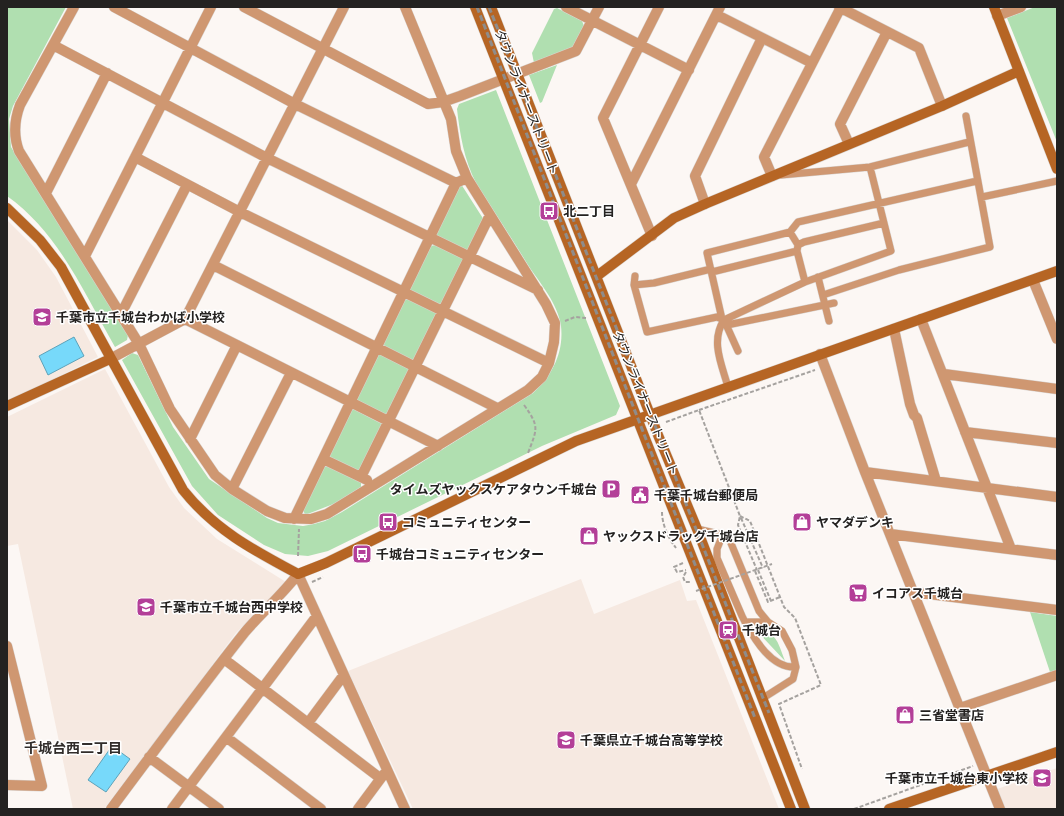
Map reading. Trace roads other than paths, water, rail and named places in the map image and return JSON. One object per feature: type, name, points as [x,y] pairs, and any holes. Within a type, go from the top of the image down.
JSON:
[{"type":"street","points":[[74,7],[20,105],[15,119],[16,141],[19,151],[139,344],[170,409],[215,475],[232,489],[267,511],[296,522],[327,514],[528,390],[542,377],[549,363],[554,342],[554,323],[546,304],[467,178],[456,151],[451,119],[405,7]]},
{"type":"street","points":[[114,7],[295,104],[456,183]]},
{"type":"street","points":[[85,256],[211,7]]},
{"type":"street","points":[[244,7],[428,104],[443,102],[576,51],[598,7]]},
{"type":"street","points":[[7,406],[110,359],[185,319],[344,7]]},
{"type":"street","name":"タウンライナーストリート","points":[[475,7],[791,809]]},
{"type":"street","name":"タウンライナーストリート","points":[[491,7],[652,414],[805,809]]},
{"type":"street","points":[[566,7],[689,70]]},
{"type":"street","points":[[652,236],[603,118],[660,7]]},
{"type":"street","points":[[772,176],[764,157],[840,7],[919,48],[942,106]]},
{"type":"street","points":[[1021,7],[993,10],[1019,71],[1057,169]]},
{"type":"street","points":[[631,184],[718,11],[762,38],[812,63]]},
{"type":"street","points":[[849,144],[840,124],[887,32]]},
{"type":"street","points":[[705,204],[695,176],[762,38]]},
{"type":"street","points":[[53,45],[267,158],[538,290]]},
{"type":"street","points":[[597,276],[674,218],[942,106],[1019,71]]},
{"type":"street","points":[[46,193],[107,74]]},
{"type":"street","points":[[135,157],[240,212],[549,363]]},
{"type":"street","points":[[296,522],[323,458],[456,183],[467,178]]},
{"type":"street","points":[[121,314],[187,185]]},
{"type":"street","points":[[7,208],[40,240],[61,268],[183,490],[198,510],[217,526],[238,540],[298,574],[384,774],[405,809]]},
{"type":"street","points":[[361,477],[490,215]]},
{"type":"street","points":[[213,265],[497,408]]},
{"type":"street","points":[[111,809],[224,659],[248,629],[285,591],[298,574],[326,563],[576,442],[1057,271]]},
{"type":"street","points":[[1034,280],[1057,339]]},
{"type":"street","points":[[185,319],[438,446]]},
{"type":"street","points":[[921,319],[944,374],[1011,549]]},
{"type":"street","points":[[894,328],[910,404],[914,415],[917,418],[936,481]]},
{"type":"street","points":[[190,440],[237,345]]},
{"type":"street","points":[[820,354],[865,472],[1000,809]]},
{"type":"street","points":[[232,489],[291,373]]},
{"type":"street","points":[[944,374],[1057,389]]},
{"type":"street","points":[[965,432],[1057,443]]},
{"type":"street","points":[[323,458],[376,484]]},
{"type":"street","points":[[865,472],[1057,497]]},
{"type":"street","points":[[890,534],[1057,555]]},
{"type":"street","points":[[913,592],[1057,610]]},
{"type":"street","points":[[172,809],[316,617]]},
{"type":"street","points":[[7,646],[42,786],[7,784]]},
{"type":"street","points":[[224,659],[308,723],[384,774]]},
{"type":"street","points":[[960,708],[1057,675]]},
{"type":"street","points":[[308,723],[343,676]]},
{"type":"street","points":[[226,737],[321,809]]},
{"type":"street","points":[[889,809],[1057,752]]},
{"type":"street","points":[[149,757],[219,809]]},
{"type":"street","points":[[358,809],[384,774]]},
{"type":"lane","points":[[823,295],[899,270],[990,247],[966,116]]},
{"type":"lane","points":[[772,176],[870,167],[970,142]]},
{"type":"lane","points":[[728,387],[716,346],[719,327],[725,321],[805,282],[891,251],[870,167]]},
{"type":"lane","points":[[982,197],[1057,180]]},
{"type":"lane","points":[[738,351],[725,321],[707,253],[790,232],[798,222],[977,181]]},
{"type":"lane","points":[[634,285],[654,283],[711,270],[797,248],[804,242],[884,223]]},
{"type":"lane","points":[[790,232],[797,248],[805,282]]},
{"type":"lane","points":[[635,276],[634,285],[646,332],[717,317],[725,321],[834,303]]},
{"type":"lane","points":[[818,277],[829,320]]},
{"type":"lane","points":[[697,529],[728,536],[759,611],[768,622],[782,631],[792,650],[796,667],[793,679],[763,698]]},
{"type":"lane","points":[[723,534],[717,549],[717,558],[751,633],[776,662],[786,667],[796,667]]},
{"type":"lane","points":[[745,622],[768,622]]},
{"type":"water","points":[[74,337],[84,356],[48,375],[39,356]]},
{"type":"water","points":[[112,746],[130,759],[106,792],[88,780]]},
{"type":"railway","points":[[477,7],[755,718]]},
{"type":"railway","points":[[489,7],[769,713]]},
{"type":"place","name":"北二丁目","points":[[549,211]]},
{"type":"place","name":"千葉市立千城台わかば小学校","points":[[42,317]]},
{"type":"place","name":"タイムズヤックスケアタウン千城台","points":[[611,489]]},
{"type":"place","name":"千葉千城台郵便局","points":[[640,495]]},
{"type":"place","name":"コミュニティセンター","points":[[388,522]]},
{"type":"place","name":"ヤマダデンキ","points":[[802,522]]},
{"type":"place","name":"ヤックスドラッグ千城台店","points":[[589,536]]},
{"type":"place","name":"千城台コミュニティセンター","points":[[362,554]]},
{"type":"place","name":"イコアス千城台","points":[[858,593]]},
{"type":"place","name":"千葉市立千城台西中学校","points":[[146,607]]},
{"type":"place","name":"千城台","points":[[728,630]]},
{"type":"place","name":"三省堂書店","points":[[905,715]]},
{"type":"place","name":"千葉県立千城台高等学校","points":[[566,740]]},
{"type":"place","name":"千葉市立千城台東小学校","points":[[1042,778]]},
{"type":"district","name":"千城台西二丁目","points":[[73,748]]}]
